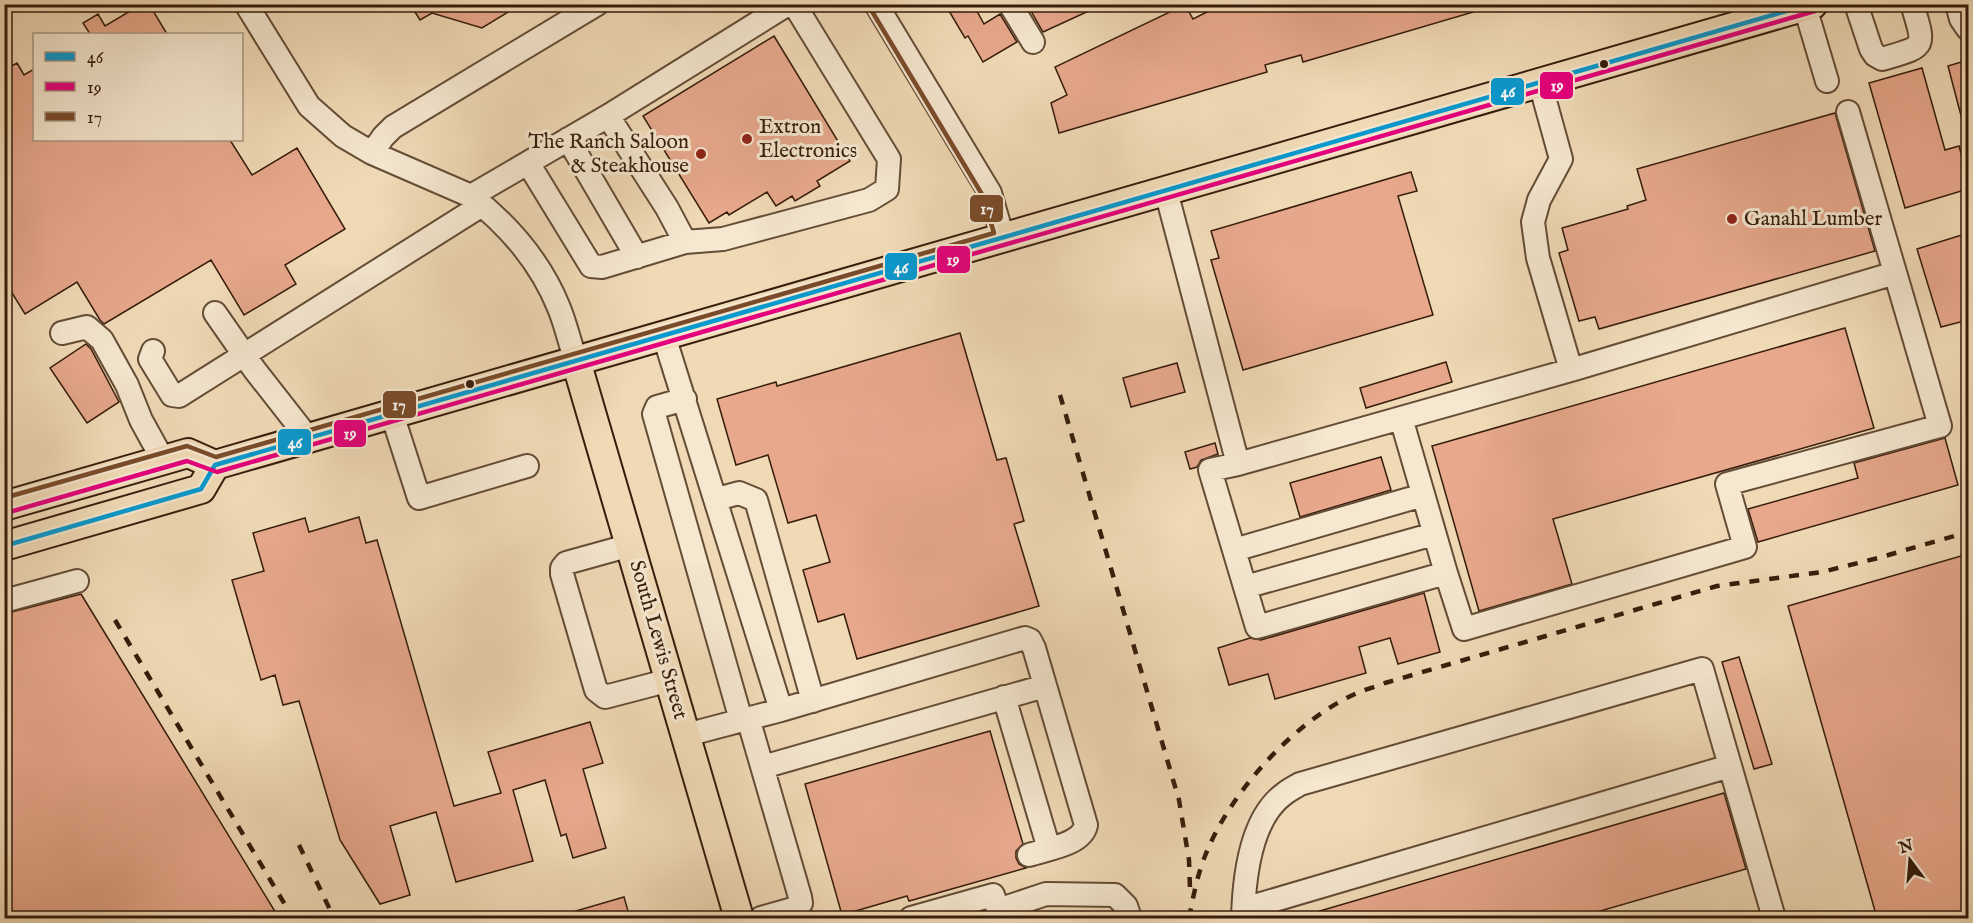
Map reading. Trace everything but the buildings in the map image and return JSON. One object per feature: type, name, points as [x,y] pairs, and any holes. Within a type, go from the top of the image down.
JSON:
[{"type":"main road","points":[[4,506],[188,453],[215,465],[1809,6]]},
{"type":"main road","name":"South Lewis Street","points":[[576,361],[739,918]]},
{"type":"main road","points":[[4,546],[201,489],[215,465]]},
{"type":"street","points":[[246,4],[309,105],[343,136],[372,153],[476,200],[518,240],[548,283],[560,309],[576,361]]},
{"type":"street","points":[[372,153],[383,137],[393,128],[597,4]]},
{"type":"street","points":[[153,351],[150,359],[175,396],[179,396],[244,355],[528,163],[788,4]]},
{"type":"street","points":[[528,163],[591,266],[602,267],[685,242],[723,239],[869,200],[887,189],[889,159],[794,4]]},
{"type":"street","points":[[876,4],[990,193],[1003,238]]},
{"type":"street","points":[[1010,4],[1033,42]]},
{"type":"street","points":[[1856,4],[1871,49],[1882,59],[1914,50],[1920,43],[1922,35],[1912,4]]},
{"type":"street","points":[[1957,4],[1961,19],[1968,29]]},
{"type":"street","points":[[1809,6],[1827,81]]},
{"type":"street","points":[[1540,83],[1561,159],[1539,200],[1533,222],[1538,258],[1572,370]]},
{"type":"street","points":[[1401,418],[1464,628],[1745,547],[1727,484],[1940,426],[1848,112]]},
{"type":"street","points":[[608,116],[667,208],[685,242]]},
{"type":"street","points":[[568,139],[637,257]]},
{"type":"street","points":[[1166,191],[1238,464]]},
{"type":"street","points":[[1446,573],[1257,627],[1210,470],[1572,370],[1895,273]]},
{"type":"street","points":[[215,313],[244,355],[308,438]]},
{"type":"street","points":[[62,333],[87,327],[102,340],[127,385],[141,420],[163,460]]},
{"type":"street","points":[[664,336],[686,399],[781,710]]},
{"type":"street","points":[[686,399],[657,407],[654,414],[745,719],[763,767],[801,903],[796,908],[760,918]]},
{"type":"street","points":[[392,414],[418,498],[527,466]]},
{"type":"street","points":[[717,500],[739,493],[756,500],[813,701]]},
{"type":"street","points":[[1234,550],[1423,495]]},
{"type":"street","points":[[1245,588],[1434,534]]},
{"type":"street","points":[[631,545],[566,563],[562,568],[565,584],[599,695],[605,696],[670,680]]},
{"type":"street","points":[[4,601],[77,581]]},
{"type":"street","points":[[686,735],[813,701],[1025,638],[1030,640],[1034,648],[1086,825],[1082,834],[1074,840],[1039,852],[1005,697]]},
{"type":"street","points":[[1730,766],[1243,914],[1251,851],[1258,830],[1268,812],[1283,795],[1300,784],[1702,669],[1774,918]]},
{"type":"street","points":[[763,767],[1045,686]]},
{"type":"street","points":[[911,918],[993,896],[999,914],[1046,894],[1114,895],[1126,906],[1130,918]]},
{"type":"railway","points":[[1060,395],[1179,800],[1189,860],[1190,889]]},
{"type":"railway","points":[[1189,918],[1197,879],[1205,856],[1230,808],[1247,785],[1266,762],[1309,722],[1355,694],[1385,683],[1717,586],[1822,572],[1968,532]]},
{"type":"railway","points":[[115,620],[293,918]]},
{"type":"railway","points":[[299,845],[334,918]]},
{"type":"transit line","name":"46","points":[[4,546],[201,489],[215,465],[1811,4]]},
{"type":"transit line","name":"17","points":[[4,498],[187,446],[216,457],[994,233],[983,196],[870,8]]},
{"type":"transit line","name":"19","points":[[6,513],[187,461],[217,472],[1815,11]]},
{"type":"place","name":"Extron Electronics","points":[[747,139]]},
{"type":"place","name":"The Ranch Saloon & Steakhouse","points":[[701,154]]},
{"type":"place","name":"Ganahl Lumber","points":[[1732,219]]}]
